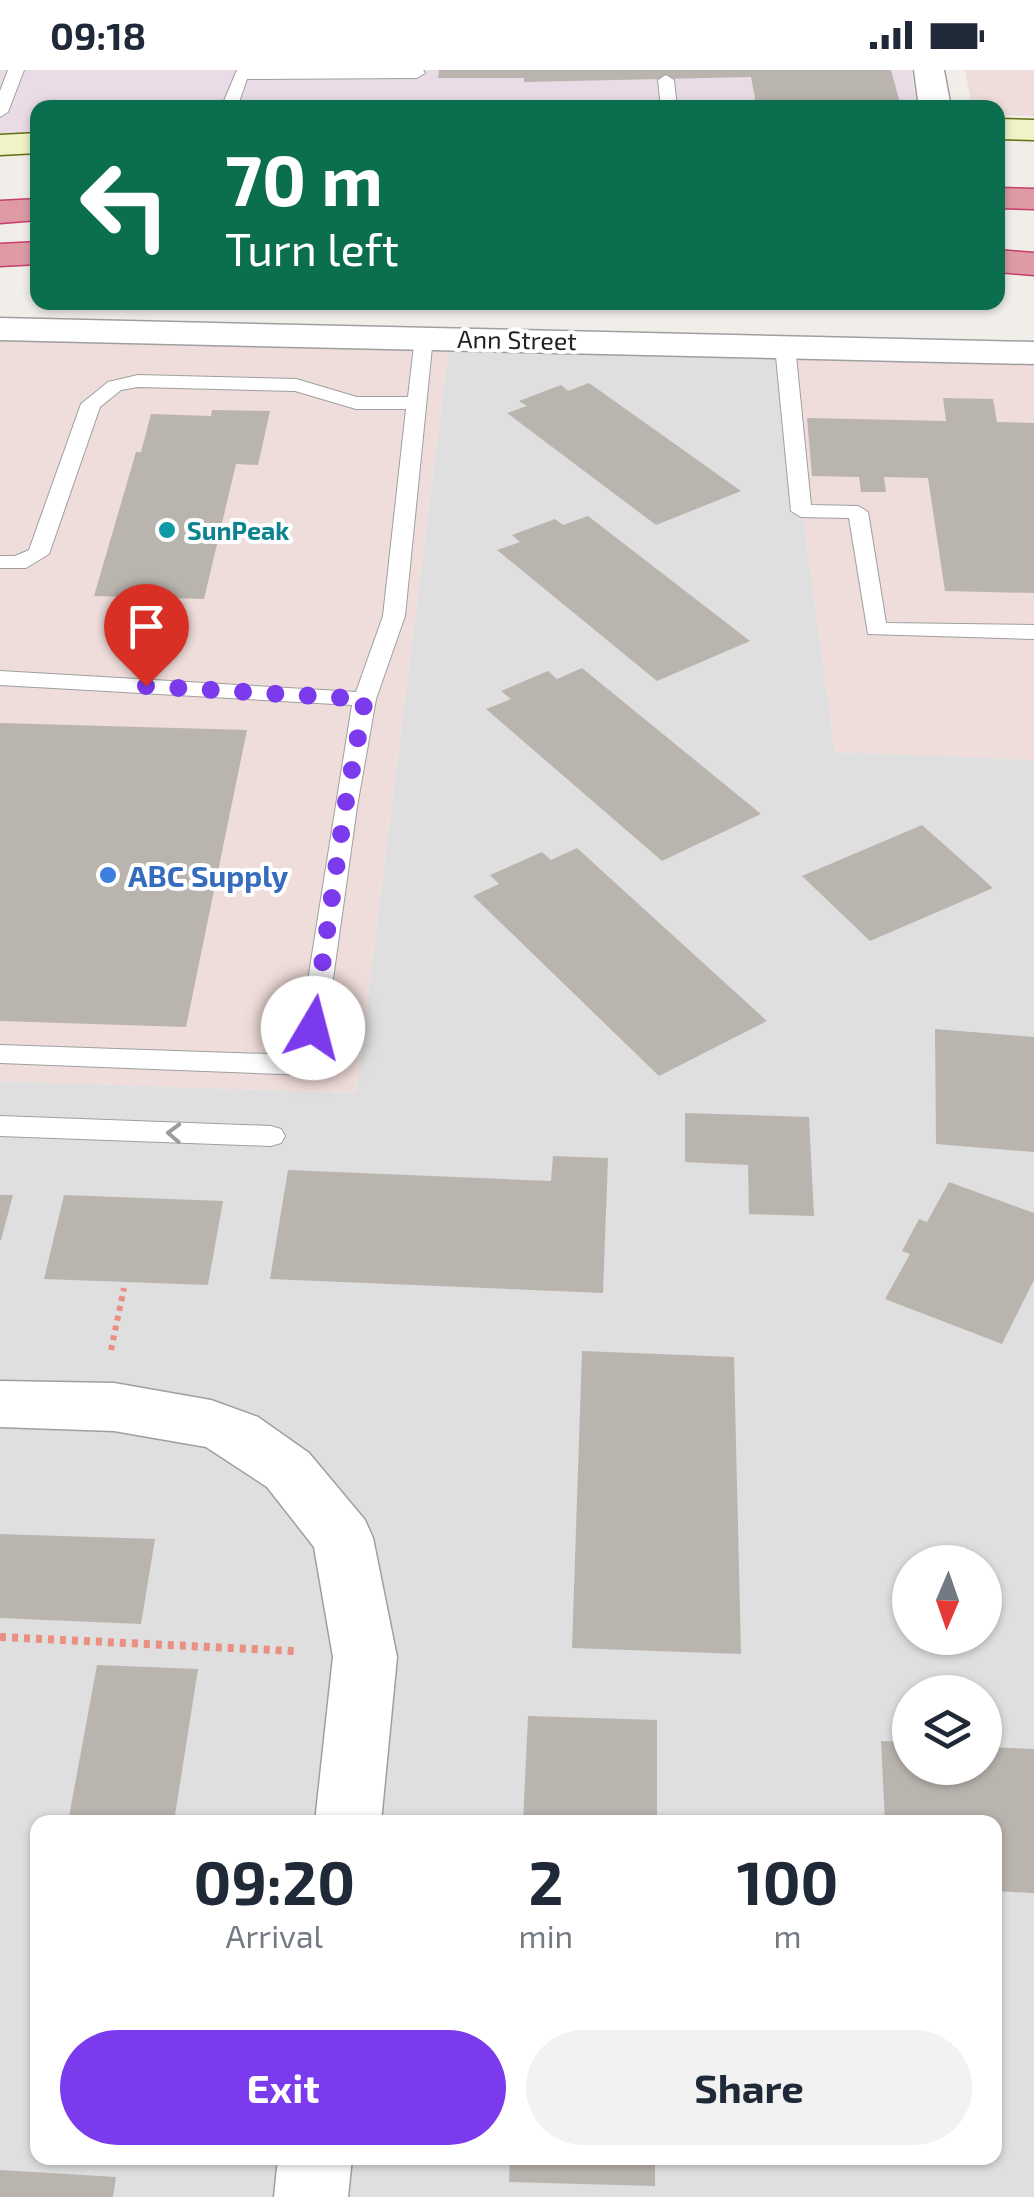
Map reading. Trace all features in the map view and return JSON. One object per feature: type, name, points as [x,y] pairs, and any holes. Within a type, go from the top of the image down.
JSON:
[{"type":"highway","points":[[1005,177],[1034,177]]},
{"type":"highway","points":[[1005,198],[1034,199]]},
{"type":"highway","points":[[0,212],[30,210]]},
{"type":"highway","points":[[1005,239],[1034,240]]},
{"type":"highway","points":[[0,256],[30,254]]},
{"type":"highway","points":[[1005,262],[1034,264]]},
{"type":"street","points":[[929,70],[934,100]]},
{"type":"street","points":[[1005,129],[1034,130]]},
{"type":"street","name":"Ann Street","points":[[0,329],[1034,353]]},
{"type":"street","points":[[0,1404],[114,1407],[211,1424],[237,1434],[288,1470],[343,1538],[364,1657],[349,1815]]},
{"type":"street","points":[[310,2197],[314,2165]]},
{"type":"lane","points":[[9,132],[16,70]]},
{"type":"lane","points":[[232,100],[240,74],[417,73]]},
{"type":"lane","points":[[666,80],[667,100]]},
{"type":"lane","points":[[0,1054],[308,1065],[345,807],[365,699],[394,616],[424,337]]},
{"type":"lane","points":[[784,346],[800,510],[858,512],[876,630],[1034,632]]},
{"type":"lane","points":[[0,562],[18,563],[38,554],[91,404],[115,386],[138,381],[296,386],[356,403],[419,402]]},
{"type":"lane","points":[[0,678],[365,699]]},
{"type":"lane","points":[[0,1126],[271,1136]]},
{"type":"path","points":[[111,1350],[124,1288]]},
{"type":"path","points":[[0,1637],[294,1651]]},
{"type":"shaded area","points":[[0,70],[911,70],[916,100],[30,100],[30,143],[0,145]]},
{"type":"shaded area","points":[[965,70],[1034,70],[1034,116],[1005,115],[1005,100],[971,100]]},
{"type":"shaded area","points":[[0,329],[450,338],[356,1093],[0,1081]]},
{"type":"shaded area","points":[[450,338],[780,346],[835,752],[1034,760],[1034,2197],[0,2197],[0,1081],[356,1093]]},
{"type":"shaded area","points":[[780,346],[1034,353],[1034,760],[835,752]]},
{"type":"building","points":[[439,70],[891,70],[899,100],[755,100],[751,77],[524,82],[524,78],[438,78]]},
{"type":"building","points":[[589,383],[741,491],[656,525],[507,413],[527,406],[519,401],[561,385],[568,391]]},
{"type":"building","points":[[943,398],[993,399],[997,422],[1034,423],[1034,593],[945,591],[928,478],[884,477],[886,492],[861,492],[859,477],[812,476],[807,418],[946,421]]},
{"type":"building","name":"SunPeak","points":[[212,410],[270,411],[258,465],[236,464],[204,599],[94,596],[151,414],[211,416]]},
{"type":"building","points":[[588,516],[750,641],[657,681],[497,550],[520,542],[512,535],[555,519],[563,525]]},
{"type":"building","points":[[582,668],[761,814],[662,861],[486,709],[511,699],[501,691],[548,671],[557,679]]},
{"type":"building","name":"ABC Supply","points":[[0,723],[247,730],[186,1027],[0,1021]]},
{"type":"building","points":[[922,825],[993,888],[870,941],[802,876]]},
{"type":"building","points":[[577,848],[767,1021],[659,1076],[473,896],[499,884],[490,875],[542,852],[551,860]]},
{"type":"building","points":[[935,1029],[1034,1037],[1034,1152],[936,1144]]},
{"type":"building","points":[[685,1113],[809,1117],[814,1216],[749,1214],[748,1165],[685,1162]]},
{"type":"building","points":[[553,1156],[608,1158],[603,1293],[270,1279],[288,1170],[551,1181]]},
{"type":"building","points":[[949,1182],[1034,1213],[1034,1280],[1002,1344],[885,1299],[910,1254],[902,1251],[919,1219],[927,1222]]},
{"type":"building","points":[[0,1195],[13,1195],[1,1240],[0,1240]]},
{"type":"building","points":[[64,1195],[223,1201],[208,1285],[44,1279]]},
{"type":"building","points":[[582,1351],[734,1357],[741,1654],[572,1648]]},
{"type":"building","points":[[0,1534],[155,1539],[141,1624],[0,1618]]},
{"type":"building","points":[[97,1665],[198,1669],[175,1815],[69,1815]]},
{"type":"building","points":[[528,1716],[657,1720],[657,1815],[523,1815]]},
{"type":"building","points":[[881,1741],[892,1741],[892,1785],[1002,1785],[1002,1748],[1034,1749],[1034,1893],[1002,1891],[1002,1815],[885,1815]]},
{"type":"building","points":[[510,2165],[655,2165],[655,2186],[509,2182]]},
{"type":"building","points":[[0,2170],[116,2177],[113,2197],[0,2197]]},
{"type":"place","name":"SunPeak","points":[[167,530]]},
{"type":"place","name":"ABC Supply","points":[[108,875]]},
{"type":"route","points":[[146,686],[365,699],[313,1028]]}]
